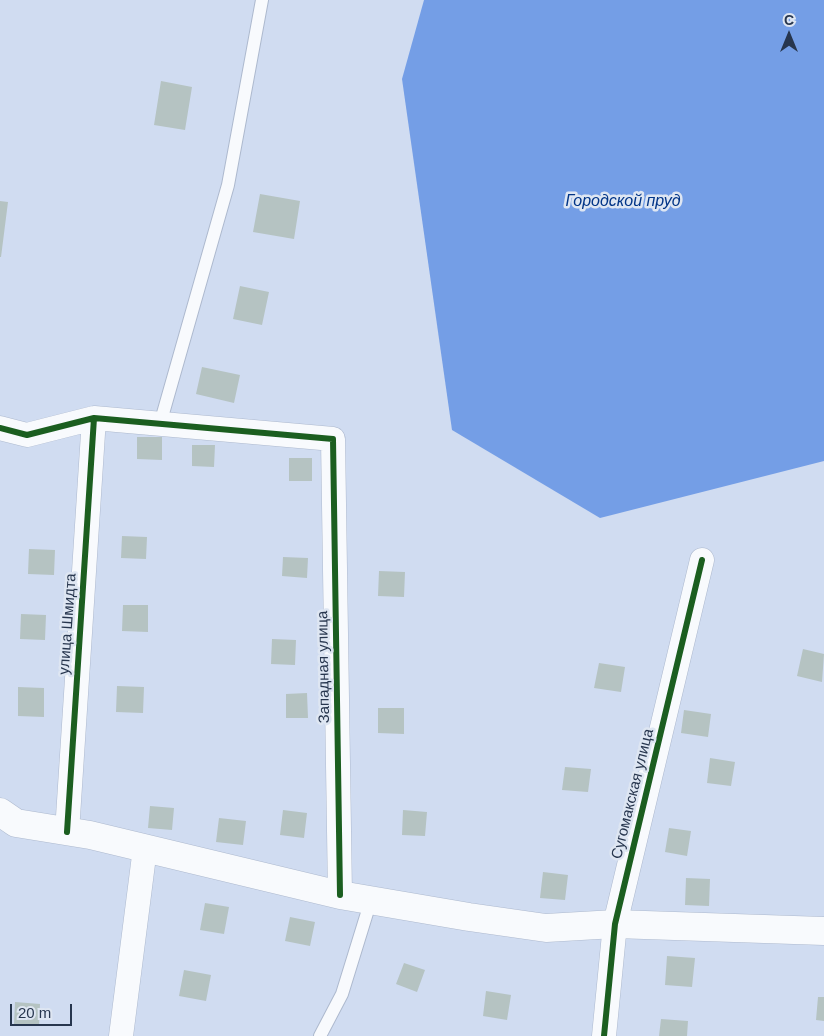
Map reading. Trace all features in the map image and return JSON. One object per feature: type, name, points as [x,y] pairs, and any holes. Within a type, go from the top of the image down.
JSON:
[{"type":"main road","points":[[0,812],[16,823],[145,848],[340,895],[546,928],[615,924],[824,931]]},
{"type":"street","points":[[0,428],[27,435],[94,418],[160,424]]},
{"type":"street","name":"улица Шмидта","points":[[67,832],[94,418]]},
{"type":"street","name":"Западная улица","points":[[160,424],[333,439],[340,895]]},
{"type":"street","name":"Сугомакская улица","points":[[604,1036],[615,924],[702,560]]},
{"type":"street","points":[[120,1036],[145,848]]},
{"type":"lane","points":[[160,424],[228,185],[262,0]]},
{"type":"lane","points":[[320,1036],[342,994],[371,900]]},
{"type":"water","name":"Городской пруд","points":[[424,0],[824,0],[824,461],[600,518],[452,430],[402,79]]},
{"type":"building","points":[[161,81],[192,87],[185,130],[154,125]]},
{"type":"building","points":[[260,194],[300,201],[294,239],[253,232]]},
{"type":"building","points":[[0,201],[8,202],[1,257],[0,257]]},
{"type":"building","points":[[240,286],[269,292],[262,325],[233,319]]},
{"type":"building","points":[[202,367],[240,375],[234,403],[196,394]]},
{"type":"building","points":[[137,437],[162,437],[162,460],[137,459]]},
{"type":"building","points":[[192,445],[215,445],[214,467],[192,466]]},
{"type":"building","points":[[289,458],[312,458],[312,481],[289,481]]},
{"type":"building","points":[[122,536],[147,537],[146,559],[121,558]]},
{"type":"building","points":[[29,549],[55,550],[54,575],[28,574]]},
{"type":"building","points":[[283,557],[308,558],[307,578],[282,576]]},
{"type":"building","points":[[379,571],[405,572],[404,597],[378,596]]},
{"type":"building","points":[[123,605],[148,605],[148,632],[122,631]]},
{"type":"building","points":[[21,614],[46,615],[45,640],[20,639]]},
{"type":"building","points":[[272,639],[296,640],[295,665],[271,664]]},
{"type":"building","points":[[803,649],[824,654],[822,682],[797,676]]},
{"type":"building","points":[[599,663],[625,667],[621,692],[594,688]]},
{"type":"building","points":[[117,686],[144,687],[143,713],[116,712]]},
{"type":"building","points":[[18,687],[44,688],[44,717],[18,716]]},
{"type":"building","points":[[307,693],[308,718],[286,718],[286,694]]},
{"type":"building","points":[[378,708],[404,708],[404,734],[378,733]]},
{"type":"building","points":[[684,710],[711,714],[708,737],[681,733]]},
{"type":"building","points":[[710,758],[735,762],[731,786],[707,783]]},
{"type":"building","points":[[565,767],[591,769],[588,792],[562,790]]},
{"type":"building","points":[[150,806],[174,808],[172,830],[148,828]]},
{"type":"building","points":[[283,810],[307,813],[304,838],[280,835]]},
{"type":"building","points":[[403,810],[427,812],[425,836],[402,835]]},
{"type":"building","points":[[219,818],[246,821],[243,845],[216,842]]},
{"type":"building","points":[[669,828],[691,831],[687,856],[665,852]]},
{"type":"building","points":[[543,872],[568,875],[565,900],[540,898]]},
{"type":"building","points":[[686,878],[710,879],[709,906],[685,905]]},
{"type":"building","points":[[205,903],[229,907],[224,934],[200,930]]},
{"type":"building","points":[[290,917],[315,922],[310,946],[285,941]]},
{"type":"building","points":[[667,956],[695,958],[692,987],[665,985]]},
{"type":"building","points":[[404,963],[425,970],[417,992],[396,984]]},
{"type":"building","points":[[184,970],[211,975],[206,1001],[179,996]]},
{"type":"building","points":[[486,991],[511,995],[507,1020],[483,1016]]},
{"type":"building","points":[[818,997],[824,997],[824,1021],[816,1020]]},
{"type":"building","points":[[15,1002],[40,1004],[39,1026],[14,1024]]},
{"type":"building","points":[[661,1019],[688,1021],[687,1036],[659,1036]]},
{"type":"cycle path","points":[[0,428],[27,435],[94,418],[333,439],[340,895]]},
{"type":"cycle path","points":[[67,832],[94,418]]},
{"type":"cycle path","points":[[604,1036],[615,924],[702,560]]}]
